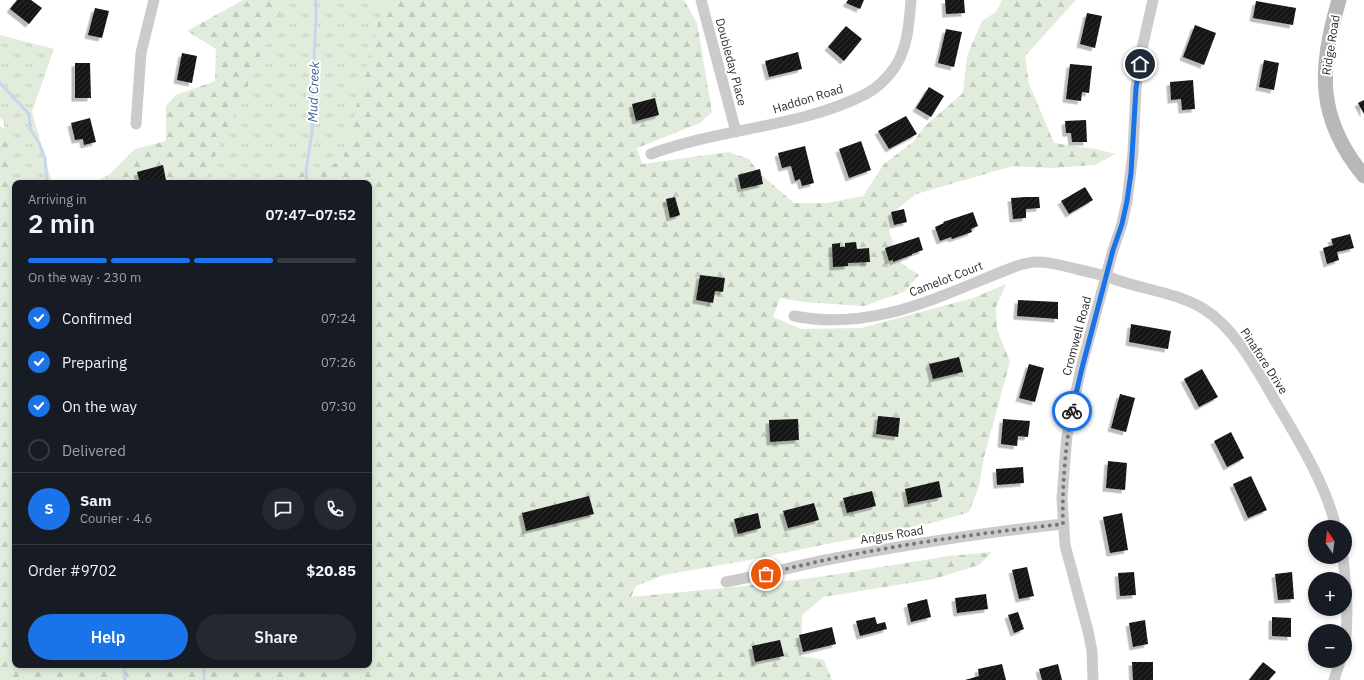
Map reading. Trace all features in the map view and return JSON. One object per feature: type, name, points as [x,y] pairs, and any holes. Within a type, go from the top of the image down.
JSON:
[{"type":"street","points":[[136,124],[141,53],[154,0]]},
{"type":"street","name":"Doubleday Place","points":[[701,0],[736,132]]},
{"type":"street","name":"Haddon Road","points":[[651,154],[680,145],[793,119],[823,110],[868,93],[888,77],[900,60],[906,42],[911,0]]},
{"type":"street","name":"Cromwell Road","points":[[1093,680],[1092,651],[1088,631],[1066,551],[1062,499],[1065,458],[1067,436],[1082,368],[1127,201],[1136,88],[1141,52],[1153,0]]},
{"type":"street","name":"Ridge Road","points":[[1339,0],[1332,24],[1327,52],[1325,71],[1326,92],[1330,115],[1339,139],[1347,154],[1364,176]]},
{"type":"street","name":"Camelot Court","points":[[794,316],[843,320],[869,318],[918,306],[1014,266],[1027,263],[1045,262],[1106,276]]},
{"type":"street","name":"Pinafore Drive","points":[[1106,276],[1184,300],[1202,308],[1220,321],[1240,346],[1270,392],[1310,461],[1329,502],[1334,520]]},
{"type":"street","name":"Angus Road","points":[[726,582],[834,558],[1019,529],[1063,524]]},
{"type":"street","points":[[1344,564],[1347,589],[1348,624]]},
{"type":"street","points":[[1334,680],[1338,668]]},
{"type":"green space","points":[[243,0],[684,0],[697,23],[712,112],[700,123],[637,148],[642,164],[729,152],[749,159],[759,173],[794,203],[827,203],[863,196],[884,164],[913,142],[924,127],[963,93],[967,56],[982,21],[996,12],[1002,0],[1076,0],[1025,56],[1029,84],[1054,143],[1096,149],[1115,154],[1095,165],[1052,168],[1013,166],[916,194],[896,210],[889,232],[902,264],[919,275],[904,292],[864,306],[804,302],[780,298],[773,317],[801,329],[861,328],[973,298],[1006,284],[996,307],[997,329],[1010,362],[984,457],[979,486],[969,512],[936,522],[749,560],[664,575],[636,586],[631,597],[819,577],[949,556],[992,552],[979,565],[934,579],[823,597],[802,615],[801,656],[824,660],[832,680],[0,680],[0,126],[18,137],[15,180],[12,180],[12,668],[372,668],[372,180],[99,180],[110,174],[135,149],[166,141],[166,106],[176,95],[215,81],[216,49],[187,31]]},
{"type":"green space","points":[[286,0],[384,0],[342,162],[259,180],[204,180]]},
{"type":"green space","points":[[0,35],[54,49],[32,112],[51,180],[14,180],[3,120],[0,118]]},
{"type":"building","points":[[17,0],[31,0],[42,8],[29,24],[10,9]]},
{"type":"building","points":[[848,0],[864,0],[860,9],[846,3]]},
{"type":"building","points":[[945,0],[964,0],[965,13],[946,14]]},
{"type":"building","points":[[1256,1],[1296,8],[1293,25],[1253,18]]},
{"type":"building","points":[[95,8],[109,11],[102,38],[88,35]]},
{"type":"building","points":[[1087,13],[1102,16],[1095,48],[1080,44]]},
{"type":"building","points":[[1195,25],[1216,33],[1204,65],[1183,57]]},
{"type":"building","points":[[846,26],[862,39],[844,61],[828,47]]},
{"type":"building","points":[[946,29],[962,32],[954,67],[938,63]]},
{"type":"building","points":[[798,52],[802,69],[769,77],[765,61]]},
{"type":"building","points":[[182,53],[197,56],[192,83],[177,80]]},
{"type":"building","points":[[1264,60],[1279,63],[1274,90],[1259,87]]},
{"type":"building","points":[[75,63],[90,63],[91,98],[75,98]]},
{"type":"building","points":[[1070,64],[1092,66],[1089,93],[1082,92],[1081,101],[1066,99]]},
{"type":"building","points":[[1193,80],[1195,109],[1182,110],[1181,99],[1171,100],[1170,82]]},
{"type":"building","points":[[929,87],[944,96],[931,117],[916,108]]},
{"type":"building","points":[[655,98],[659,115],[636,121],[632,104]]},
{"type":"building","points":[[1364,100],[1364,114],[1358,103]]},
{"type":"building","points":[[906,116],[917,134],[889,149],[878,131]]},
{"type":"building","points":[[90,118],[96,142],[84,145],[83,139],[75,140],[71,123]]},
{"type":"building","points":[[1086,120],[1087,142],[1072,142],[1071,133],[1066,133],[1065,121]]},
{"type":"building","points":[[861,141],[871,170],[849,178],[839,149]]},
{"type":"building","points":[[805,146],[814,183],[802,186],[800,179],[795,181],[791,166],[782,168],[778,153]]},
{"type":"building","points":[[163,165],[166,180],[139,180],[137,172]]},
{"type":"building","points":[[760,169],[763,184],[741,189],[738,175]]},
{"type":"building","points":[[1085,187],[1093,200],[1069,214],[1061,201]]},
{"type":"building","points":[[675,197],[680,215],[670,218],[666,199]]},
{"type":"building","points":[[1039,197],[1040,208],[1026,209],[1026,218],[1013,219],[1011,198]]},
{"type":"building","points":[[904,209],[907,222],[894,225],[891,212]]},
{"type":"building","points":[[973,212],[978,226],[971,229],[972,232],[952,239],[951,237],[940,241],[935,227],[944,223],[943,222]]},
{"type":"building","points":[[1350,234],[1354,248],[1337,252],[1339,260],[1327,264],[1323,248],[1333,245],[1331,239]]},
{"type":"building","points":[[919,237],[923,250],[893,262],[893,260],[889,261],[885,248]]},
{"type":"building","points":[[856,242],[857,249],[869,248],[870,262],[848,263],[848,266],[833,267],[832,244],[840,243],[840,247],[845,247],[845,243]]},
{"type":"building","points":[[700,275],[725,278],[723,292],[715,291],[713,303],[696,300]]},
{"type":"building","points":[[1018,300],[1058,302],[1058,319],[1017,316]]},
{"type":"building","points":[[1131,324],[1171,331],[1168,349],[1129,342]]},
{"type":"building","points":[[959,357],[963,372],[933,379],[929,364]]},
{"type":"building","points":[[1029,364],[1044,368],[1035,402],[1019,398]]},
{"type":"building","points":[[1202,369],[1218,397],[1199,407],[1184,379]]},
{"type":"building","points":[[1120,394],[1135,398],[1126,432],[1111,428]]},
{"type":"building","points":[[878,416],[900,418],[898,437],[876,434]]},
{"type":"building","points":[[798,419],[799,440],[770,442],[769,420]]},
{"type":"building","points":[[1003,419],[1030,421],[1028,437],[1018,436],[1017,446],[1001,444]]},
{"type":"building","points":[[1231,432],[1244,458],[1227,467],[1214,441]]},
{"type":"building","points":[[1108,461],[1127,463],[1125,490],[1106,488]]},
{"type":"building","points":[[1023,467],[1024,483],[997,485],[996,469]]},
{"type":"building","points":[[1251,476],[1267,510],[1248,518],[1233,484]]},
{"type":"building","points":[[939,481],[942,497],[908,504],[905,489]]},
{"type":"building","points":[[872,491],[876,506],[847,513],[843,498]]},
{"type":"building","points":[[589,496],[594,514],[526,531],[522,513]]},
{"type":"building","points":[[814,503],[819,520],[788,528],[783,511]]},
{"type":"building","points":[[758,513],[761,528],[738,534],[734,519]]},
{"type":"building","points":[[1122,513],[1128,550],[1110,553],[1103,517]]},
{"type":"building","points":[[1027,567],[1034,596],[1019,599],[1012,570]]},
{"type":"building","points":[[1134,572],[1136,595],[1120,596],[1118,573]]},
{"type":"building","points":[[1292,572],[1294,599],[1278,600],[1275,574]]},
{"type":"building","points":[[986,594],[988,609],[957,613],[955,598]]},
{"type":"building","points":[[927,599],[931,617],[911,622],[907,604]]},
{"type":"building","points":[[1018,612],[1024,629],[1014,633],[1008,615]]},
{"type":"building","points":[[875,617],[877,624],[885,622],[887,629],[860,636],[856,621]]},
{"type":"building","points":[[1272,617],[1291,618],[1291,637],[1272,636]]},
{"type":"building","points":[[1145,620],[1148,644],[1133,647],[1129,623]]},
{"type":"building","points":[[832,627],[836,644],[803,652],[799,635]]},
{"type":"building","points":[[780,640],[784,656],[755,662],[752,646]]},
{"type":"building","points":[[1132,662],[1153,662],[1153,680],[1133,680]]},
{"type":"building","points":[[1263,662],[1276,672],[1269,680],[1249,680]]},
{"type":"building","points":[[1002,664],[1006,680],[965,680],[979,676],[978,669]]},
{"type":"building","points":[[1058,664],[1062,680],[1042,680],[1039,669]]},
{"type":"waterway","name":"Mud Creek","points":[[307,180],[306,172],[312,131],[316,0]]},
{"type":"waterway","points":[[0,83],[29,114],[30,129],[39,143],[45,158],[47,180]]},
{"type":"waterway","points":[[125,668],[125,680]]},
{"type":"waterway","name":"Mud Creek","points":[[204,668],[204,680]]},
{"type":"way so far","points":[[766,574],[834,558],[1019,529],[1063,524],[1062,499],[1065,458],[1067,436],[1072,411]]},
{"type":"route","points":[[1072,411],[1102,291],[1122,224],[1127,201],[1131,173],[1136,88],[1140,64]]}]
